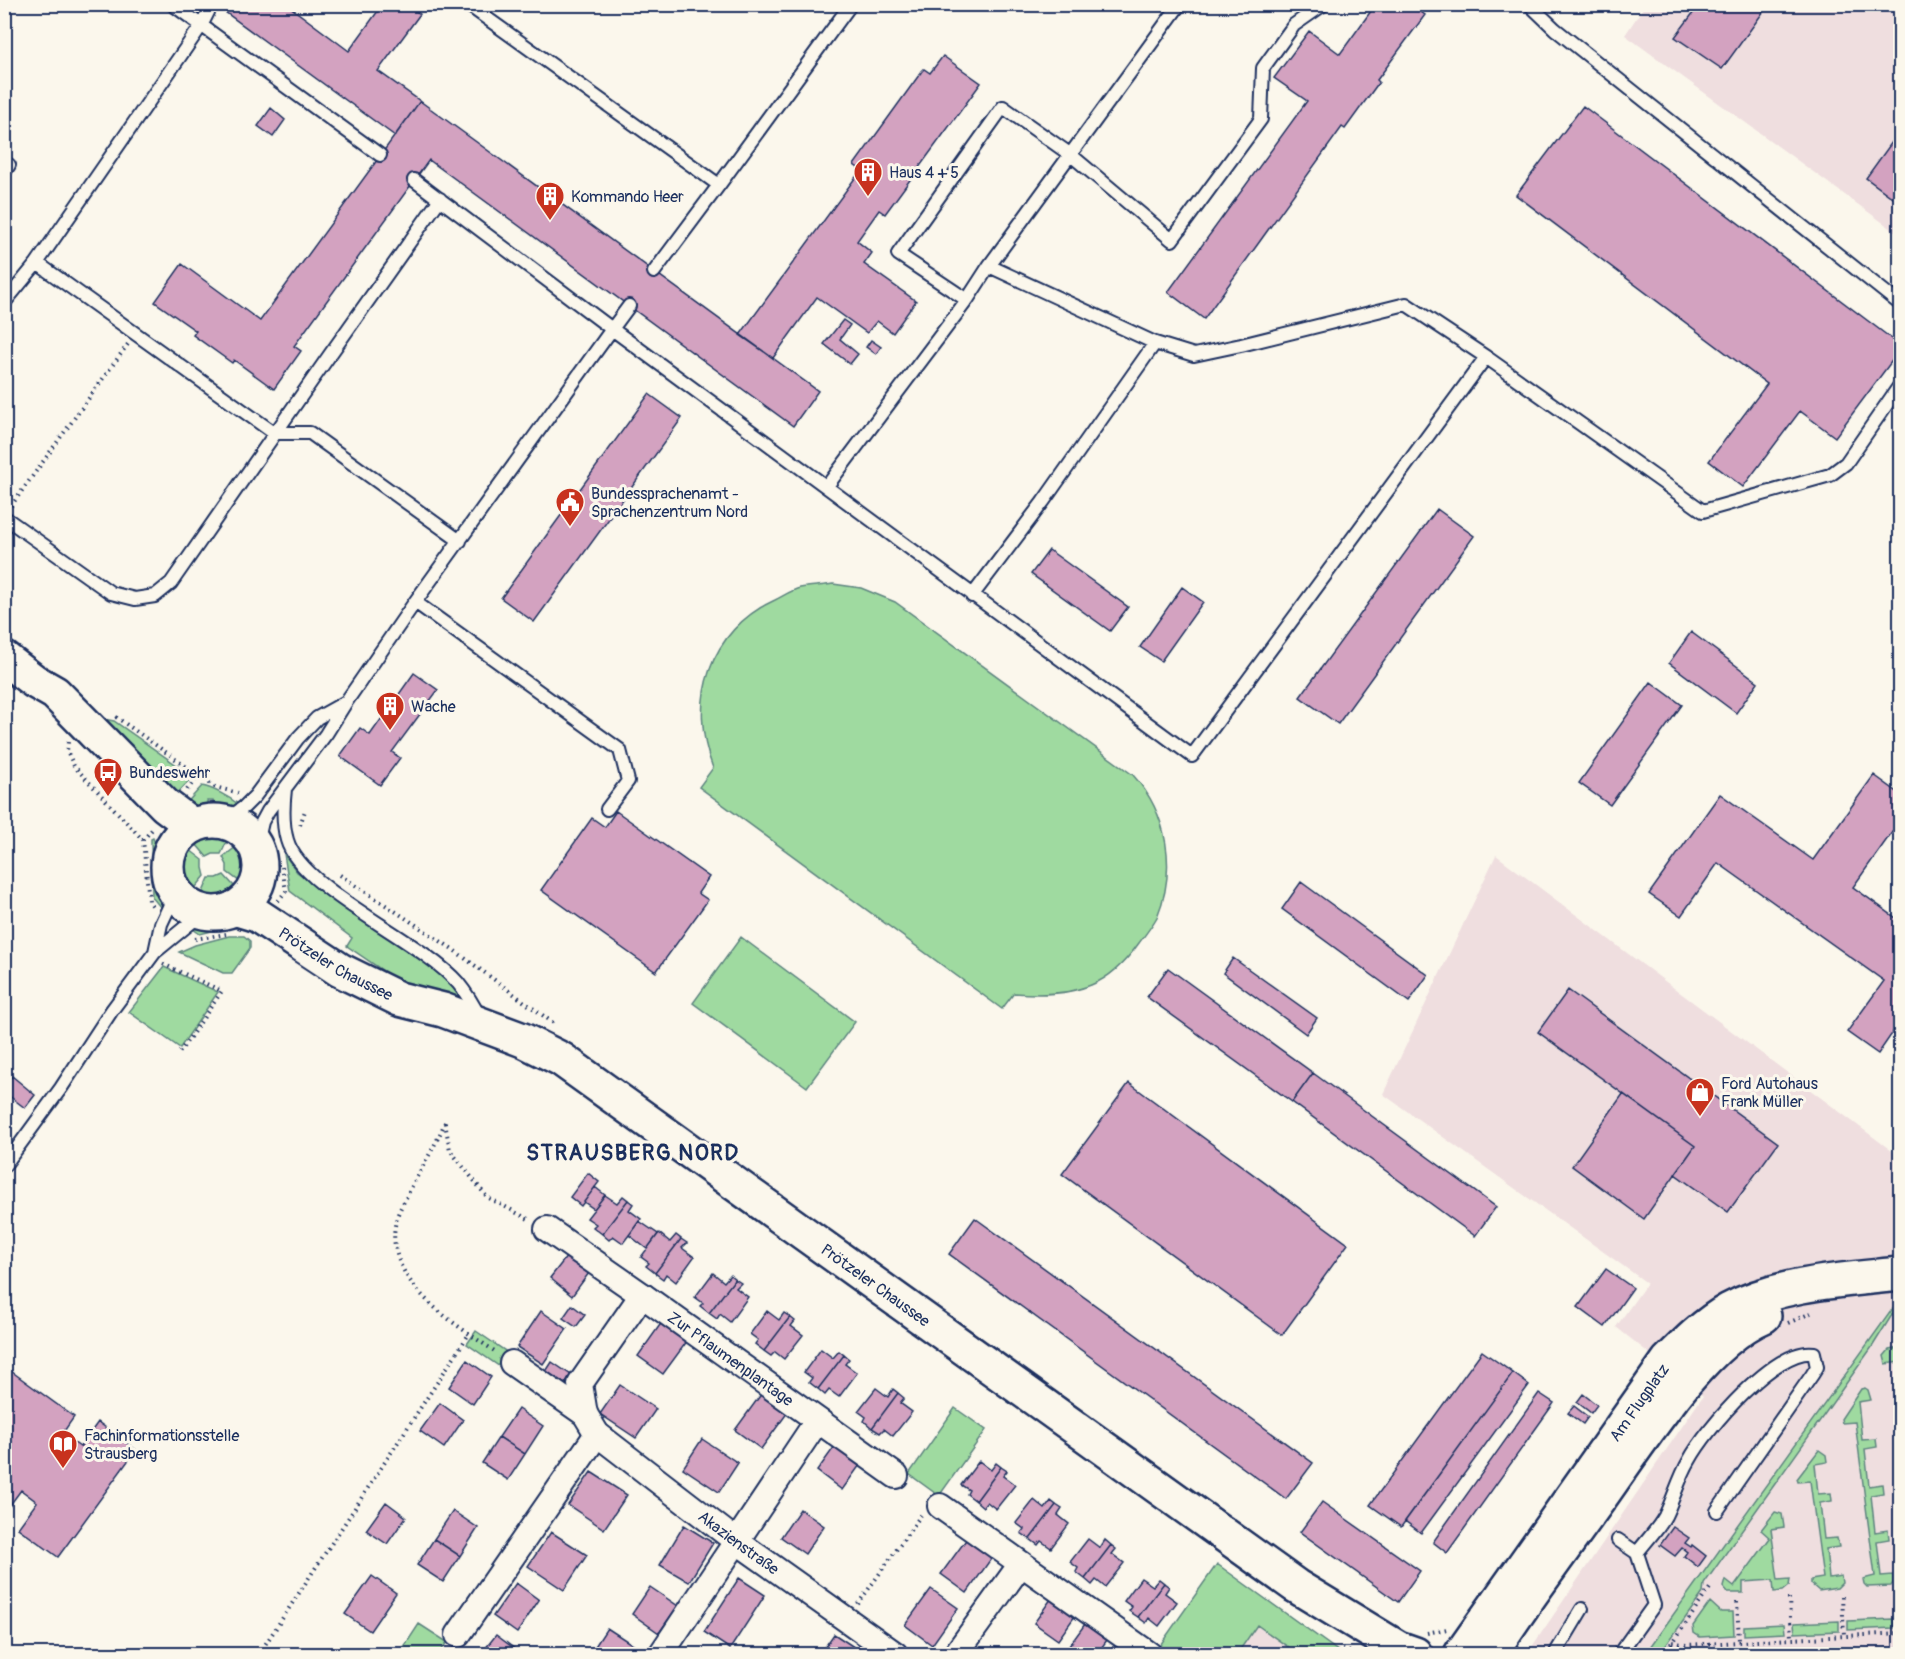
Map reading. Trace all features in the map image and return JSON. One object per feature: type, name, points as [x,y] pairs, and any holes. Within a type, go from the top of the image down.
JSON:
[{"type":"main road","points":[[4,658],[34,681],[55,693],[165,805],[193,826]]},
{"type":"main road","points":[[34,681],[69,728],[159,833],[157,846],[176,892]]},
{"type":"main road","points":[[157,846],[193,826],[206,822],[225,821]]},
{"type":"main road","name":"Prötzeler Chaussee","points":[[225,821],[243,831],[272,896],[353,958],[442,1010]]},
{"type":"main road","points":[[219,910],[251,894],[257,863]]},
{"type":"main road","name":"Prötzeler Chaussee","points":[[176,892],[191,906],[264,918],[340,970],[399,999],[442,1010],[524,1040],[561,1059],[1296,1586],[1398,1648],[1415,1654]]},
{"type":"main road","name":"Am Flugplatz","points":[[1459,1654],[1668,1361],[1696,1334],[1727,1311],[1746,1313],[1900,1275]]},
{"type":"main road","name":"Am Flugplatz","points":[[1490,1654],[1671,1400],[1746,1313]]},
{"type":"main road","name":"Prötzeler Chaussee","points":[[1296,1586],[1376,1654]]},
{"type":"main road","points":[[1434,1654],[1459,1654]]},
{"type":"street","name":"Zur Pflaumenplantage","points":[[546,1229],[896,1476]]},
{"type":"street","points":[[458,1635],[591,1424],[580,1384],[642,1295]]},
{"type":"street","name":"Akazienstraße","points":[[512,1363],[736,1541],[847,1619],[887,1652]]},
{"type":"street","points":[[661,1654],[818,1421]]},
{"type":"street","points":[[937,1502],[1149,1654]]},
{"type":"street","points":[[956,1654],[1021,1564]]},
{"type":"lane","points":[[172,4],[380,155]]},
{"type":"lane","points":[[4,303],[37,263],[201,26],[212,4]]},
{"type":"lane","points":[[467,4],[719,185]]},
{"type":"lane","points":[[654,272],[851,4]]},
{"type":"lane","points":[[827,486],[968,300],[989,266],[1180,4]]},
{"type":"lane","points":[[968,300],[898,254],[1003,107],[1071,155],[1172,240],[1261,119],[1263,68],[1294,25],[1324,4]]},
{"type":"lane","points":[[1529,4],[1555,29],[1900,304]]},
{"type":"lane","points":[[4,162],[9,165],[4,172]]},
{"type":"lane","points":[[414,180],[972,596],[1192,756],[1486,357]]},
{"type":"lane","points":[[4,516],[111,593],[135,599],[155,596],[171,583],[440,199]]},
{"type":"lane","points":[[37,263],[274,433],[310,433],[460,540]]},
{"type":"lane","points":[[989,266],[1155,344],[1194,355],[1406,304],[1486,357],[1703,511],[1830,475],[1845,463],[1900,385]]},
{"type":"lane","points":[[257,863],[262,822],[326,734],[345,702],[415,602],[629,306]]},
{"type":"lane","points":[[972,596],[1043,502],[1155,344]]},
{"type":"lane","points":[[415,602],[620,750],[628,781],[607,809]]},
{"type":"lane","points":[[225,821],[255,796],[298,738],[317,718],[345,702]]},
{"type":"lane","points":[[285,789],[283,816],[287,841],[300,865],[329,889],[419,951],[457,982],[473,1003],[485,1027]]},
{"type":"lane","points":[[155,952],[161,924],[176,892]]},
{"type":"lane","points":[[4,1166],[62,1088],[112,1010],[155,952],[219,910]]},
{"type":"lane","points":[[1637,1553],[1664,1517],[1689,1460],[1741,1393],[1793,1356],[1807,1352],[1814,1353],[1817,1367],[1716,1511]]},
{"type":"lane","points":[[1618,1540],[1637,1553],[1654,1605],[1619,1654]]},
{"type":"lane","points":[[1555,1654],[1582,1609]]},
{"type":"path","points":[[4,516],[135,334]]},
{"type":"path","points":[[69,728],[67,751],[74,766],[157,846]]},
{"type":"path","points":[[298,832],[306,808]]},
{"type":"path","points":[[162,963],[222,991],[177,1056]]},
{"type":"path","points":[[477,1339],[436,1308],[412,1286],[398,1259],[394,1237],[397,1216],[445,1122],[450,1150],[488,1197],[546,1229]]},
{"type":"path","points":[[259,1654],[469,1334]]},
{"type":"path","points":[[847,1619],[937,1502]]},
{"type":"path","points":[[1665,1654],[1712,1585]]},
{"type":"path","points":[[1673,1642],[1686,1645],[1900,1633],[1895,1592]]},
{"type":"path","points":[[1842,1596],[1844,1636]]},
{"type":"path","points":[[1789,1598],[1791,1638]]},
{"type":"path","points":[[1737,1602],[1739,1641]]},
{"type":"path","points":[[1708,1643],[1709,1654]]},
{"type":"path","points":[[1343,1648],[1353,1654]]},
{"type":"shaded area","points":[[1645,5],[1900,5],[1900,235],[1625,35]]},
{"type":"shaded area","points":[[1496,855],[1900,1157],[1900,1654],[1706,1654],[1706,1648],[1663,1650],[1660,1654],[1527,1654],[1703,1396],[1616,1327],[1647,1283],[1383,1094]]},
{"type":"shaded area","points":[[1257,1625],[1298,1654],[1237,1654]]},
{"type":"green space","points":[[833,584],[861,588],[895,602],[1133,775],[1145,790],[1161,824],[1166,843],[1167,880],[1157,917],[1124,962],[1112,973],[1091,985],[1063,992],[1014,993],[1002,1009],[699,787],[713,768],[705,743],[702,718],[709,670],[720,649],[734,630],[752,613],[800,588]]},
{"type":"green space","points":[[88,716],[114,721],[188,773],[190,780],[170,801]]},
{"type":"green space","points":[[202,786],[221,793],[238,804],[227,810],[215,811],[213,801],[207,801],[208,812],[182,808]]},
{"type":"green space","points":[[211,837],[227,841],[221,854],[207,857],[196,844]]},
{"type":"green space","points":[[153,838],[160,863],[161,908],[152,897],[151,839]]},
{"type":"green space","points":[[236,847],[243,863],[239,881],[227,872],[227,865],[223,857]]},
{"type":"green space","points":[[190,850],[203,860],[205,876],[196,887],[187,875],[185,865]]},
{"type":"green space","points":[[284,854],[297,872],[428,965],[457,991],[463,1000],[421,991],[391,976],[347,946],[352,938],[290,891]]},
{"type":"green space","points":[[224,875],[234,886],[231,889],[216,895],[203,892],[209,878]]},
{"type":"green space","points":[[228,920],[247,927],[224,928],[200,934],[193,929],[207,921]]},
{"type":"green space","points":[[229,936],[244,936],[250,941],[250,948],[232,973],[223,973],[179,952],[195,945]]},
{"type":"green space","points":[[741,937],[855,1022],[807,1087],[693,1003]]},
{"type":"green space","points":[[164,967],[218,992],[180,1048],[129,1012]]},
{"type":"green space","points":[[1900,1302],[1872,1347],[1704,1584],[1703,1593],[1660,1654],[1645,1654],[1896,1304]]},
{"type":"green space","points":[[476,1331],[561,1389],[552,1403],[467,1344]]},
{"type":"green space","points":[[1900,1348],[1900,1362],[1886,1364],[1884,1356],[1889,1350]]},
{"type":"green space","points":[[1865,1388],[1871,1400],[1858,1402],[1862,1440],[1876,1439],[1877,1447],[1865,1449],[1869,1486],[1882,1484],[1883,1493],[1871,1495],[1875,1532],[1888,1530],[1889,1539],[1877,1541],[1881,1576],[1893,1575],[1891,1586],[1867,1587],[1864,1584],[1863,1579],[1875,1576],[1855,1422],[1842,1423],[1841,1419],[1861,1389]]},
{"type":"green space","points":[[955,1408],[986,1430],[939,1496],[909,1474]]},
{"type":"green space","points":[[1819,1450],[1826,1455],[1827,1462],[1815,1464],[1818,1494],[1831,1493],[1832,1501],[1820,1503],[1824,1539],[1837,1538],[1839,1547],[1826,1549],[1829,1578],[1841,1576],[1842,1583],[1837,1588],[1819,1591],[1811,1584],[1811,1580],[1823,1578],[1810,1481],[1798,1482],[1797,1479]]},
{"type":"green space","points":[[1775,1512],[1782,1514],[1784,1527],[1771,1529],[1778,1580],[1790,1579],[1789,1586],[1783,1591],[1774,1592],[1773,1580],[1743,1582],[1743,1593],[1728,1593],[1723,1587],[1725,1580],[1734,1587],[1770,1538],[1761,1530]]},
{"type":"green space","points":[[1217,1564],[1342,1654],[1298,1654],[1257,1625],[1237,1654],[1167,1654],[1158,1648]]},
{"type":"green space","points":[[1710,1602],[1721,1612],[1733,1612],[1734,1635],[1700,1637],[1694,1633],[1693,1626]]},
{"type":"green space","points":[[1893,1619],[1894,1628],[1848,1630],[1848,1621]]},
{"type":"green space","points":[[1839,1621],[1839,1631],[1795,1633],[1794,1623]]},
{"type":"green space","points":[[419,1624],[447,1642],[439,1654],[400,1653]]},
{"type":"green space","points":[[1784,1624],[1785,1633],[1744,1635],[1744,1626]]},
{"type":"building","points":[[214,4],[286,4],[349,51],[383,4],[408,4],[420,14],[378,71],[420,101],[395,136]]},
{"type":"building","points":[[1376,4],[1410,4],[1425,15],[1377,80],[1379,82],[1345,129],[1342,127],[1204,319],[1168,292],[1307,101],[1274,78],[1309,31],[1340,54]]},
{"type":"building","points":[[1700,4],[1769,4],[1722,69],[1675,37]]},
{"type":"building","name":"Haus 4 + 5","points":[[943,56],[981,83],[885,214],[879,210],[857,241],[872,253],[864,264],[916,301],[893,333],[877,321],[867,333],[817,297],[773,358],[740,335],[861,170],[854,165],[922,71],[924,69],[930,73]]},
{"type":"building","name":"Kommando Heer","points":[[420,101],[818,391],[793,426],[429,160],[294,346],[301,351],[274,389],[234,360],[232,363],[193,335],[196,331],[155,302],[182,264],[260,321]]},
{"type":"building","points":[[1583,106],[1900,345],[1900,350],[1835,437],[1800,411],[1743,487],[1709,461],[1767,384],[1516,195]]},
{"type":"building","points":[[271,108],[285,120],[273,137],[258,126]]},
{"type":"building","points":[[1900,131],[1900,203],[1866,178]]},
{"type":"building","points":[[843,320],[850,325],[840,339],[858,354],[850,364],[824,344]]},
{"type":"building","points":[[871,340],[881,347],[876,354],[866,347]]},
{"type":"building","name":"Bundessprachenamt - Sprachenzentrum Nord","points":[[649,394],[682,418],[534,622],[501,598]]},
{"type":"building","points":[[1437,509],[1474,536],[1338,724],[1300,697]]},
{"type":"building","points":[[1049,550],[1128,607],[1110,631],[1031,574]]},
{"type":"building","points":[[1182,587],[1203,602],[1161,661],[1140,647]]},
{"type":"building","points":[[1691,632],[1758,682],[1736,713],[1669,663]]},
{"type":"building","name":"Wache","points":[[414,673],[438,690],[392,752],[400,758],[380,785],[340,756],[360,728],[370,735]]},
{"type":"building","points":[[1651,682],[1682,705],[1610,805],[1579,783]]},
{"type":"building","points":[[1874,775],[1900,794],[1900,821],[1853,887],[1900,921],[1900,1022],[1878,1054],[1847,1032],[1884,981],[1718,863],[1681,916],[1649,894],[1720,794],[1813,860]]},
{"type":"building","points":[[616,811],[709,877],[698,893],[708,900],[656,972],[541,890],[592,818],[605,827]]},
{"type":"building","points":[[1301,882],[1428,975],[1409,1002],[1282,909]]},
{"type":"building","points":[[1233,958],[1317,1018],[1306,1034],[1223,973]]},
{"type":"building","points":[[1168,968],[1313,1073],[1292,1102],[1147,997]]},
{"type":"building","name":"Ford Autohaus Frank Müller","points":[[1568,990],[1778,1143],[1728,1212],[1675,1174],[1695,1146],[1538,1032]]},
{"type":"building","points":[[1313,1073],[1496,1207],[1475,1236],[1292,1102]]},
{"type":"building","points":[[12,1076],[35,1095],[25,1108],[4,1092],[4,1086]]},
{"type":"building","points":[[1129,1083],[1348,1244],[1282,1335],[1062,1174]]},
{"type":"building","points":[[1623,1094],[1695,1146],[1644,1219],[1572,1166]]},
{"type":"building","points":[[588,1173],[599,1182],[581,1206],[570,1197]]},
{"type":"building","points":[[595,1187],[605,1195],[594,1209],[584,1202]]},
{"type":"building","points":[[605,1195],[617,1203],[623,1196],[628,1200],[602,1234],[593,1227],[596,1224],[587,1218]]},
{"type":"building","points":[[628,1200],[633,1204],[629,1210],[641,1219],[623,1243],[613,1236],[609,1240],[602,1234]]},
{"type":"building","points":[[975,1218],[1313,1463],[1286,1499],[949,1254]]},
{"type":"building","points":[[639,1221],[658,1234],[647,1249],[629,1235]]},
{"type":"building","points":[[659,1233],[670,1242],[676,1235],[681,1239],[655,1273],[646,1266],[649,1263],[641,1257]]},
{"type":"building","points":[[681,1239],[687,1243],[682,1248],[694,1257],[676,1282],[666,1274],[663,1279],[655,1273]]},
{"type":"building","points":[[567,1256],[589,1273],[572,1296],[550,1278]]},
{"type":"building","points":[[1606,1269],[1633,1288],[1605,1327],[1578,1307]]},
{"type":"building","points":[[713,1273],[724,1282],[730,1275],[735,1279],[709,1313],[700,1306],[703,1303],[695,1297]]},
{"type":"building","points":[[735,1279],[741,1283],[736,1288],[748,1297],[730,1322],[720,1314],[717,1319],[709,1313]]},
{"type":"building","points":[[572,1305],[585,1315],[576,1327],[563,1318]]},
{"type":"building","points":[[541,1311],[567,1329],[543,1364],[517,1347]]},
{"type":"building","points":[[767,1311],[779,1320],[784,1313],[790,1317],[764,1351],[755,1344],[758,1340],[750,1334]]},
{"type":"building","points":[[790,1317],[795,1321],[791,1326],[803,1335],[784,1359],[775,1352],[771,1356],[764,1351]]},
{"type":"building","points":[[662,1322],[688,1340],[663,1374],[638,1356]]},
{"type":"building","points":[[821,1349],[833,1358],[839,1351],[844,1355],[818,1389],[809,1382],[812,1378],[804,1372]]},
{"type":"building","points":[[1482,1351],[1513,1373],[1401,1527],[1370,1505]]},
{"type":"building","points":[[844,1355],[849,1359],[845,1364],[857,1373],[839,1397],[829,1390],[825,1395],[818,1389]]},
{"type":"building","points":[[467,1360],[491,1377],[473,1404],[449,1387]]},
{"type":"building","points":[[552,1362],[571,1375],[561,1389],[543,1376]]},
{"type":"building","name":"Fachinformationsstelle Strausberg","points":[[4,1366],[74,1417],[62,1434],[80,1447],[98,1422],[136,1450],[58,1557],[18,1528],[37,1502],[21,1490],[7,1509],[4,1507]]},
{"type":"building","points":[[1513,1373],[1529,1385],[1421,1533],[1405,1521]]},
{"type":"building","points":[[620,1385],[656,1409],[636,1438],[600,1414]]},
{"type":"building","points":[[876,1388],[888,1397],[893,1389],[898,1393],[872,1428],[864,1421],[866,1417],[858,1411]]},
{"type":"building","points":[[762,1393],[788,1412],[761,1449],[735,1430]]},
{"type":"building","points":[[898,1393],[904,1398],[900,1403],[912,1412],[893,1436],[884,1429],[880,1433],[872,1428]]},
{"type":"building","points":[[1539,1393],[1554,1403],[1447,1553],[1433,1542]]},
{"type":"building","points":[[1583,1394],[1597,1405],[1591,1413],[1577,1402]]},
{"type":"building","points":[[440,1403],[463,1420],[444,1448],[420,1431]]},
{"type":"building","points":[[1574,1406],[1588,1417],[1583,1424],[1568,1413]]},
{"type":"building","points":[[518,1409],[543,1426],[525,1454],[499,1437]]},
{"type":"building","points":[[499,1437],[525,1454],[508,1480],[482,1463]]},
{"type":"building","points":[[702,1439],[738,1463],[719,1492],[683,1468]]},
{"type":"building","points":[[835,1446],[860,1465],[842,1490],[817,1471]]},
{"type":"building","points":[[979,1461],[991,1470],[996,1463],[1001,1467],[976,1501],[967,1494],[969,1490],[961,1485]]},
{"type":"building","points":[[1001,1467],[1007,1471],[1003,1476],[1015,1485],[996,1509],[987,1502],[983,1507],[976,1501]]},
{"type":"building","points":[[591,1472],[627,1495],[604,1529],[568,1505]]},
{"type":"building","points":[[1034,1500],[1045,1509],[1051,1501],[1056,1505],[1030,1539],[1021,1533],[1024,1529],[1016,1523]]},
{"type":"building","points":[[386,1502],[406,1517],[387,1544],[366,1530]]},
{"type":"building","points":[[1322,1502],[1420,1571],[1398,1602],[1300,1532]]},
{"type":"building","points":[[1056,1505],[1062,1509],[1058,1515],[1069,1524],[1051,1548],[1041,1541],[1038,1545],[1030,1539]]},
{"type":"building","points":[[800,1509],[824,1526],[805,1554],[781,1537]]},
{"type":"building","points":[[453,1511],[478,1528],[460,1556],[434,1539]]},
{"type":"building","points":[[684,1525],[713,1543],[689,1582],[660,1565]]},
{"type":"building","points":[[1673,1527],[1689,1538],[1685,1543],[1691,1547],[1692,1545],[1706,1556],[1698,1567],[1684,1556],[1687,1552],[1682,1548],[1675,1556],[1660,1545]]},
{"type":"building","points":[[551,1532],[587,1555],[564,1590],[528,1566]]},
{"type":"building","points":[[968,1537],[993,1556],[967,1593],[941,1574]]},
{"type":"building","points":[[434,1539],[460,1556],[443,1582],[417,1565]]},
{"type":"building","points":[[1088,1539],[1100,1548],[1105,1540],[1111,1545],[1085,1579],[1076,1572],[1078,1568],[1070,1562]]},
{"type":"building","points":[[1111,1545],[1116,1549],[1112,1554],[1124,1563],[1105,1587],[1096,1580],[1092,1585],[1085,1579]]},
{"type":"building","points":[[372,1576],[396,1593],[370,1631],[345,1614]]},
{"type":"building","points":[[739,1578],[765,1595],[730,1649],[704,1632]]},
{"type":"building","points":[[1141,1578],[1153,1586],[1159,1579],[1164,1583],[1138,1617],[1129,1611],[1132,1607],[1124,1601]]},
{"type":"building","points":[[516,1583],[539,1600],[517,1633],[493,1616]]},
{"type":"building","points":[[1164,1583],[1169,1587],[1165,1593],[1177,1602],[1159,1626],[1149,1618],[1146,1623],[1138,1617]]},
{"type":"building","points":[[650,1587],[678,1606],[659,1633],[632,1614]]},
{"type":"building","points":[[931,1589],[958,1608],[932,1645],[905,1625]]},
{"type":"building","points":[[1051,1599],[1075,1616],[1058,1640],[1034,1623]]},
{"type":"building","points":[[1085,1624],[1107,1640],[1097,1654],[1081,1654],[1069,1646]]},
{"type":"building","points":[[607,1628],[644,1652],[642,1654],[590,1654]]},
{"type":"building","points":[[834,1634],[860,1651],[858,1654],[820,1654]]},
{"type":"building","points":[[496,1635],[519,1652],[517,1654],[481,1654]]},
{"type":"building","points":[[361,1649],[370,1654],[357,1654]]},
{"type":"place","name":"Haus 4 + 5","points":[[868,198]]},
{"type":"place","name":"Kommando Heer","points":[[550,222]]},
{"type":"place","name":"Bundessprachenamt - Sprachenzentrum Nord","points":[[570,528]]},
{"type":"place","name":"Wache","points":[[390,732]]},
{"type":"place","name":"Bundeswehr","points":[[108,798]]},
{"type":"place","name":"Ford Autohaus Frank Müller","points":[[1700,1118]]},
{"type":"place","name":"Fachinformationsstelle Strausberg","points":[[63,1470]]},
{"type":"district","name":"STRAUSBERG NORD","points":[[633,1152]]}]
